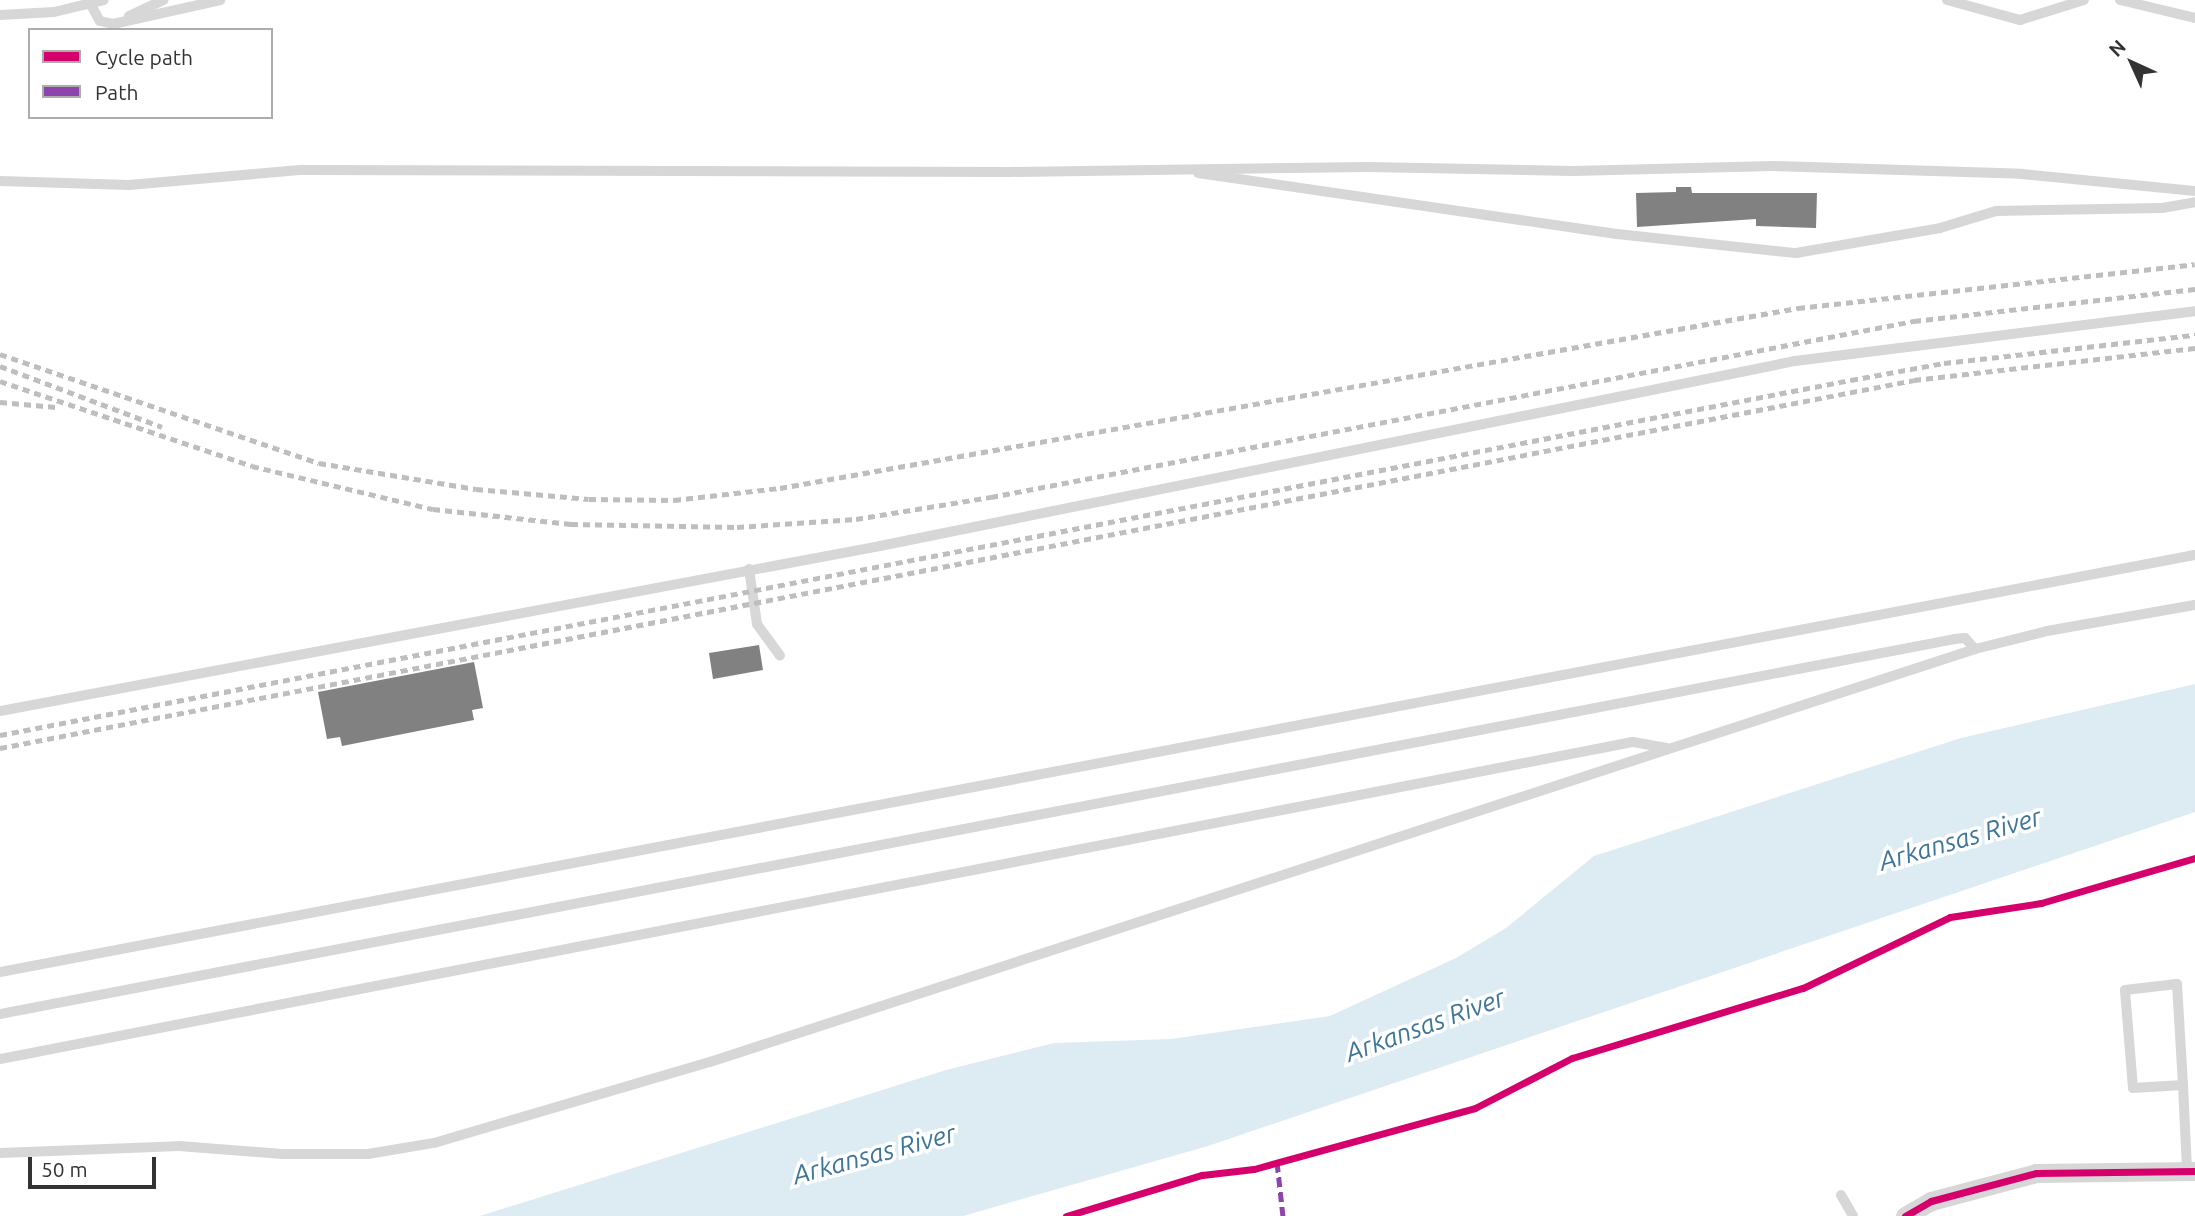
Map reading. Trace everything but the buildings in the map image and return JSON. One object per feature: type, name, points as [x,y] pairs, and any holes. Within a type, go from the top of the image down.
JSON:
[{"type":"street","points":[[1905,1216],[1931,1201],[2036,1173],[2191,1171]]},
{"type":"lane","points":[[0,15],[90,5],[104,0]]},
{"type":"lane","points":[[113,23],[163,0]]},
{"type":"lane","points":[[90,5],[100,22],[113,23],[220,0]]},
{"type":"lane","points":[[1947,0],[2020,20],[2084,0]]},
{"type":"lane","points":[[2120,0],[2195,18]]},
{"type":"lane","points":[[0,181],[129,185],[302,170],[1895,168],[2022,174],[2195,191]]},
{"type":"lane","points":[[1174,169],[1616,234],[1796,253],[1940,229],[1996,211],[2162,208],[2195,202]]},
{"type":"lane","points":[[0,711],[750,569],[1795,361],[2195,310]]},
{"type":"lane","points":[[0,972],[2195,555]]},
{"type":"lane","points":[[750,569],[757,624],[780,656]]},
{"type":"lane","points":[[0,1153],[179,1146],[283,1154],[369,1154],[434,1143],[710,1062],[1975,649],[2047,631],[2195,605]]},
{"type":"lane","points":[[0,1014],[1954,639],[1965,638],[1975,649]]},
{"type":"lane","points":[[0,1059],[1633,742],[1667,748]]},
{"type":"lane","points":[[2183,1085],[2133,1088],[2125,990],[2177,984],[2191,1171]]},
{"type":"lane","points":[[1841,1195],[1853,1216]]},
{"type":"water","name":"Arkansas River","points":[[2195,684],[2195,812],[1208,1146],[963,1216],[480,1216],[946,1070],[1054,1043],[1171,1039],[1330,1016],[1456,958],[1506,928],[1594,856],[1961,738]]},
{"type":"railway","points":[[0,354],[319,463],[476,489],[589,499],[674,500],[780,488],[1798,308],[2195,264]]},
{"type":"railway","points":[[0,381],[252,466],[433,509],[571,524],[737,527],[856,519],[991,497],[1914,321],[2195,289]]},
{"type":"railway","points":[[0,735],[1944,363],[2195,335]]},
{"type":"railway","points":[[0,748],[1914,380],[2195,348]]},
{"type":"railway","points":[[0,366],[162,427]]},
{"type":"railway","points":[[0,402],[56,407]]},
{"type":"marked path","points":[[1277,1162],[1283,1216]]},
{"type":"cycle path","points":[[1066,1216],[1202,1175],[1254,1169],[1475,1108],[1572,1058],[1803,988],[1950,917],[2041,903],[2195,858]]},
{"type":"cycle path","points":[[1905,1216],[1931,1201],[2036,1173],[2195,1171]]}]
